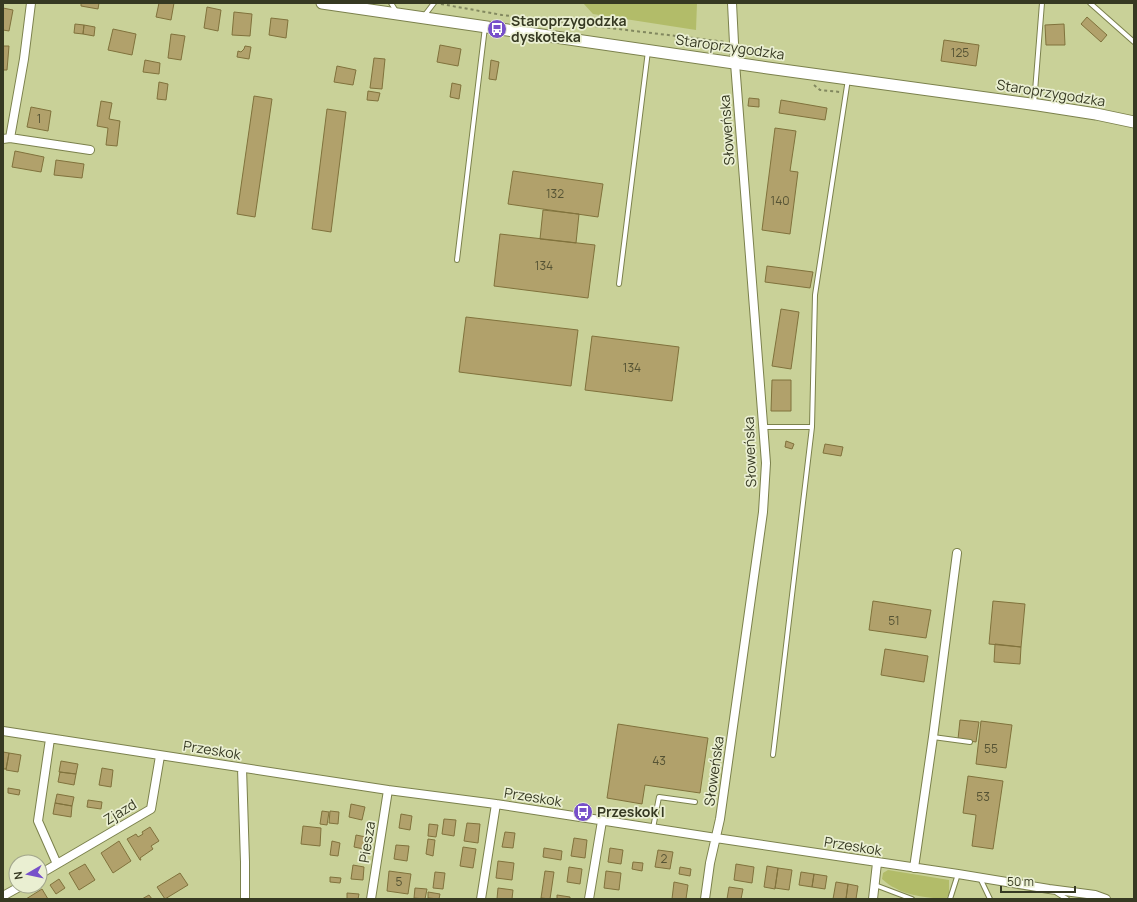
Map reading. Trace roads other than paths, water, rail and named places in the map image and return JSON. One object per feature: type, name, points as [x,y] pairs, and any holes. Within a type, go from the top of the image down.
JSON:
[{"type":"street","points":[[31,3],[24,59],[7,139],[90,150]]},
{"type":"street","name":"Staroprzygodzka","points":[[322,3],[359,6],[422,18],[1034,104],[1134,122]]},
{"type":"street","name":"Słoweńska","points":[[704,899],[720,819],[763,512],[766,463],[735,63],[732,3]]},
{"type":"street","points":[[914,868],[957,553]]},
{"type":"street","name":"Przeskok","points":[[3,731],[160,756],[388,790],[496,804],[877,863],[980,877],[1095,895],[1106,899]]},
{"type":"street","points":[[50,739],[38,820],[57,864]]},
{"type":"street","name":"Zjazd","points":[[48,869],[151,809],[160,756]]},
{"type":"street","points":[[242,768],[245,899]]},
{"type":"street","name":"Piesza","points":[[371,899],[388,790]]},
{"type":"street","points":[[481,899],[496,804]]},
{"type":"street","points":[[589,899],[602,821]]},
{"type":"street","points":[[873,899],[877,863]]},
{"type":"lane","points":[[391,3],[397,14]]},
{"type":"lane","points":[[422,18],[434,3]]},
{"type":"lane","points":[[1034,104],[1042,3]]},
{"type":"lane","points":[[1090,3],[1134,42]]},
{"type":"lane","points":[[457,260],[485,27]]},
{"type":"lane","points":[[619,284],[648,50]]},
{"type":"lane","points":[[773,756],[812,427],[816,295],[848,79]]},
{"type":"lane","points":[[763,426],[812,427]]},
{"type":"lane","points":[[933,737],[970,742]]},
{"type":"lane","points":[[653,829],[659,797],[695,802]]},
{"type":"lane","points":[[950,899],[958,874]]},
{"type":"lane","points":[[980,877],[990,899]]},
{"type":"lane","points":[[875,885],[912,899]]},
{"type":"lane","points":[[1049,889],[1066,897],[1067,899]]},
{"type":"place","name":"Staroprzygodzka dyskoteka","points":[[497,29]]},
{"type":"place","name":"Przeskok I","points":[[583,812]]}]
